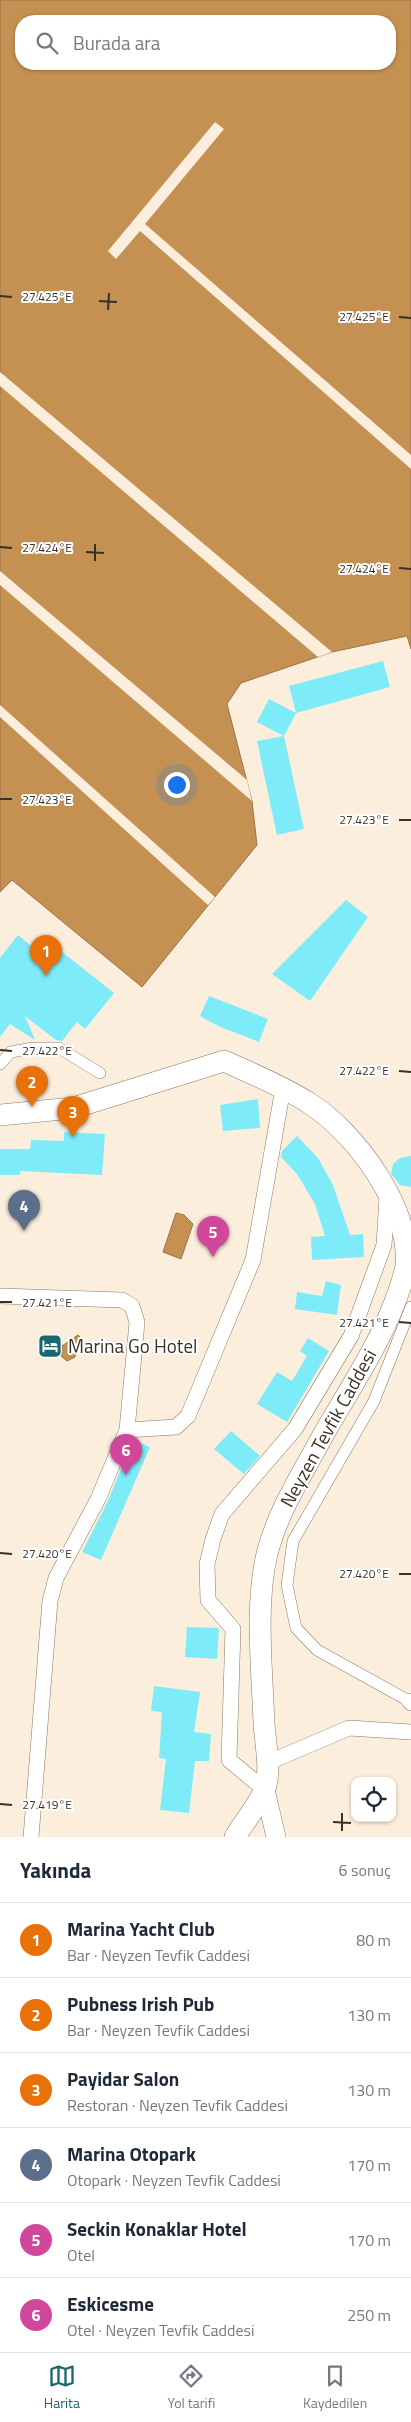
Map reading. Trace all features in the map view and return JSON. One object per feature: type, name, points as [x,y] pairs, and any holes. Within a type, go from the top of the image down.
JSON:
[{"type":"main road","name":"Neyzen Tevfik Caddesi","points":[[0,1115],[73,1108],[224,1061],[283,1088],[312,1105],[348,1133],[388,1186],[406,1227],[409,1242],[406,1266],[391,1314],[282,1512],[267,1553],[261,1589],[267,1763],[265,1790]]},
{"type":"main road","points":[[235,1837],[265,1790]]},
{"type":"street","points":[[0,1064],[12,1052],[33,1048],[59,1048],[100,1073]]},
{"type":"street","points":[[127,1430],[176,1427],[188,1416],[253,1260],[283,1088]]},
{"type":"street","points":[[276,1837],[265,1790],[229,1760],[233,1630],[208,1600],[207,1564],[222,1514],[295,1429],[350,1336],[384,1245],[388,1186]]},
{"type":"street","points":[[0,1296],[122,1300],[132,1306],[138,1322],[127,1430],[98,1500],[56,1578],[50,1601],[31,1837]]},
{"type":"street","points":[[410,1702],[318,1650],[296,1628],[287,1585],[293,1541],[374,1401],[411,1307]]},
{"type":"street","points":[[267,1763],[349,1728],[411,1732]]},
{"type":"shaded area","points":[[0,0],[411,0],[411,649],[407,636],[332,652],[241,683],[227,704],[252,801],[257,845],[142,987],[12,880],[0,892]]},
{"type":"shaded area","points":[[176,1213],[184,1215],[193,1224],[181,1259],[163,1252]]},
{"type":"shaded area","points":[[78,1335],[84,1341],[77,1347],[75,1357],[67,1361],[61,1356],[62,1346]]},
{"type":"pier","points":[[215,122],[224,129],[145,224],[411,455],[411,469],[140,231],[116,259],[108,251]]},
{"type":"pier","points":[[0,372],[332,652],[318,657],[0,386]]},
{"type":"pier","points":[[0,571],[247,780],[252,801],[0,585]]},
{"type":"pier","points":[[0,705],[215,897],[208,905],[0,717]]},
{"type":"building","points":[[383,661],[390,687],[296,713],[289,686]]},
{"type":"building","points":[[269,699],[296,713],[284,736],[257,722]]},
{"type":"building","points":[[284,736],[304,829],[277,835],[257,741]]},
{"type":"building","points":[[346,900],[368,917],[310,1001],[272,974]]},
{"type":"building","points":[[18,935],[48,960],[57,948],[114,993],[85,1029],[77,1022],[62,1041],[56,1040],[25,1016],[35,1040],[10,1024],[0,1037],[0,958]]},
{"type":"building","points":[[209,996],[268,1019],[259,1042],[218,1026],[200,1016]]},
{"type":"building","points":[[258,1099],[260,1128],[223,1131],[220,1105]]},
{"type":"building","points":[[64,1132],[105,1134],[102,1175],[20,1171],[20,1175],[0,1175],[0,1149],[30,1149],[31,1140],[64,1141]]},
{"type":"building","points":[[297,1136],[318,1158],[333,1185],[350,1235],[363,1234],[364,1257],[312,1260],[311,1237],[325,1236],[315,1204],[297,1174],[281,1157],[282,1151]]},
{"type":"building","points":[[411,1156],[411,1187],[400,1185],[391,1174],[393,1164],[400,1158]]},
{"type":"building","points":[[326,1281],[341,1285],[337,1315],[295,1309],[297,1292],[322,1296]]},
{"type":"building","points":[[308,1338],[329,1351],[287,1422],[257,1404],[277,1372],[292,1381],[307,1356],[300,1351]]},
{"type":"building","points":[[231,1431],[260,1456],[244,1474],[214,1449]]},
{"type":"building","points":[[133,1440],[150,1447],[101,1560],[82,1552],[107,1503]]},
{"type":"building","points":[[187,1627],[219,1628],[217,1659],[185,1657]]},
{"type":"building","points":[[154,1686],[200,1692],[194,1732],[211,1734],[209,1761],[195,1761],[189,1813],[160,1810],[166,1759],[159,1758],[162,1712],[151,1711]]},
{"type":"place","name":"Marina Yacht Club","points":[[46,976]]},
{"type":"place","name":"Pubness Irish Pub","points":[[32,1107]]},
{"type":"place","name":"Payidar Salon","points":[[73,1137]]},
{"type":"place","name":"Marina Otopark","points":[[24,1231]]},
{"type":"place","name":"Seckin Konaklar Hotel","points":[[213,1257]]},
{"type":"place","name":"Marina Go Hotel","points":[[50,1346]]},
{"type":"place","name":"Eskicesme","points":[[126,1475]]}]
